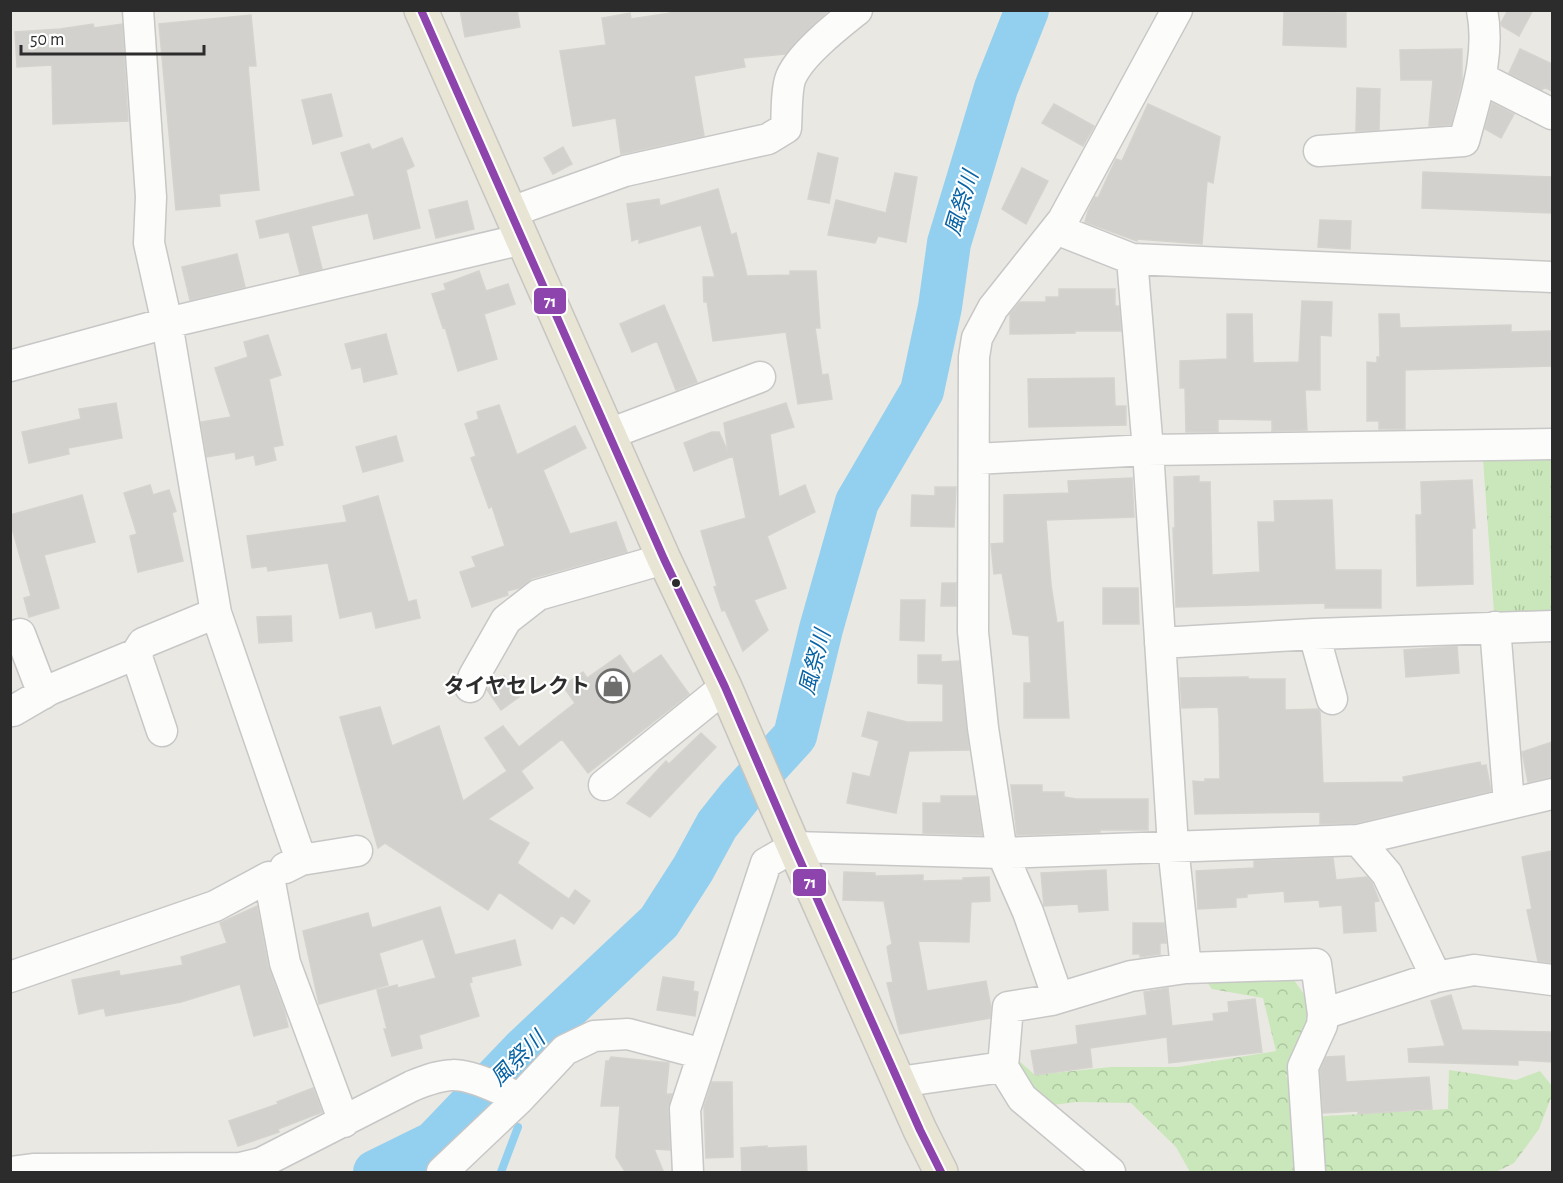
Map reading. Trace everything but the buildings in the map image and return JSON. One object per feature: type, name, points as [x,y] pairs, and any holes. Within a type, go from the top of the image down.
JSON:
[{"type":"main road","points":[[421,10],[664,559],[725,687],[898,1082],[941,1173]]},
{"type":"street","points":[[138,10],[151,197],[149,243],[167,323],[216,613],[301,860]]},
{"type":"street","points":[[10,366],[517,225],[625,171],[768,139],[786,128],[790,79],[798,65],[832,30],[856,10]]},
{"type":"street","points":[[1058,998],[1028,912],[1002,853],[983,728],[973,632],[974,357],[977,338],[993,308],[1063,220],[1177,10]]},
{"type":"street","points":[[1319,151],[1464,141],[1481,78],[1486,28],[1482,10]]},
{"type":"street","points":[[1481,78],[1552,114]]},
{"type":"street","points":[[1056,229],[1132,259],[1552,277]]},
{"type":"street","points":[[1132,259],[1148,450],[1173,846],[1186,968]]},
{"type":"street","points":[[609,434],[760,377]]},
{"type":"street","points":[[975,459],[1148,450],[1552,444]]},
{"type":"street","points":[[470,687],[506,620],[538,595],[664,559]]},
{"type":"street","points":[[13,711],[43,694],[136,654],[142,643],[216,613]]},
{"type":"street","points":[[1160,643],[1314,634],[1552,626]]},
{"type":"street","points":[[1495,627],[1509,804]]},
{"type":"street","points":[[20,634],[43,694]]},
{"type":"street","points":[[1314,634],[1332,699]]},
{"type":"street","points":[[136,654],[162,731]]},
{"type":"street","points":[[604,785],[725,687]]},
{"type":"street","points":[[688,1173],[685,1109],[766,863],[794,847],[1002,853],[1358,840],[1552,794]]},
{"type":"street","points":[[1358,840],[1387,874],[1436,977]]},
{"type":"street","points":[[10,977],[215,906],[301,860],[357,851]]},
{"type":"street","points":[[269,877],[285,963],[344,1122]]},
{"type":"street","points":[[1110,1173],[1022,1098],[1003,1067],[1008,1007],[1058,998],[1131,976],[1186,968],[1316,964],[1323,1014],[1322,1025],[1303,1067],[1310,1173]]},
{"type":"street","points":[[1323,1014],[1436,977],[1474,970],[1552,980]]},
{"type":"street","points":[[450,1170],[516,1097],[565,1050],[594,1036],[628,1034],[704,1054]]},
{"type":"street","points":[[898,1082],[1003,1067]]},
{"type":"street","points":[[10,1172],[33,1169],[240,1168],[261,1163],[436,1076],[459,1074],[474,1078],[516,1097]]},
{"type":"green space","points":[[1552,444],[1552,626],[1495,627],[1482,445]]},
{"type":"green space","points":[[1200,973],[1291,976],[1316,1011],[1286,1076],[1309,1117],[1448,1109],[1449,1070],[1516,1080],[1540,1071],[1552,1086],[1552,1095],[1539,1129],[1514,1163],[1496,1172],[1190,1172],[1176,1147],[1131,1103],[1076,1102],[1038,1107],[1010,1053],[1035,1075],[1111,1067],[1178,1067],[1276,1051],[1263,998],[1212,989]]},
{"type":"waterway","name":"風祭川","points":[[375,1172],[434,1143],[524,1049],[659,922],[693,869],[717,825],[740,796],[795,736],[821,629],[857,502],[922,391],[940,307],[949,243],[996,88],[1027,10]]},
{"type":"waterway","points":[[521,1079],[524,1049]]},
{"type":"waterway","points":[[501,1172],[518,1127]]},
{"type":"transit line","name":"71","points":[[421,10],[664,559],[725,687],[920,1130],[941,1172]]},
{"type":"place","name":"タイヤセレクト","points":[[613,686]]}]
